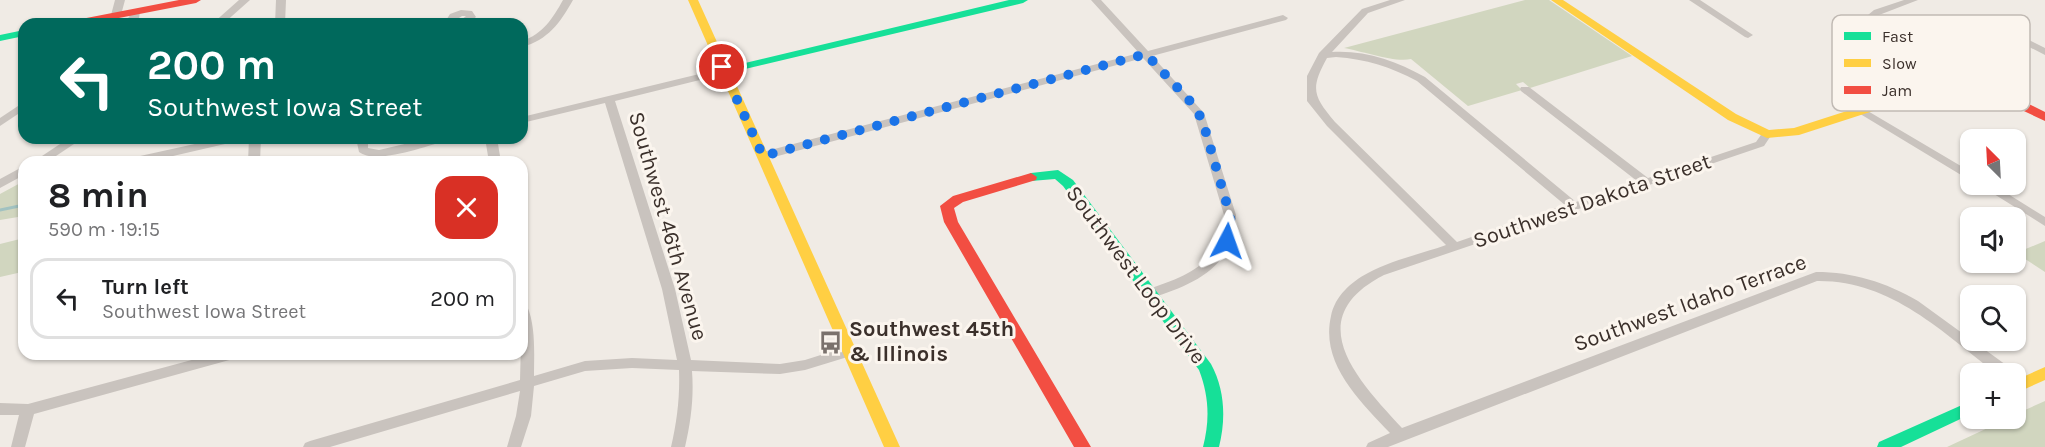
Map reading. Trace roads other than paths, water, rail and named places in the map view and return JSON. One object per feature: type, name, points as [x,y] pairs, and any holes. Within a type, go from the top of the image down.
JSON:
[{"type":"street","points":[[120,0],[121,18]]},
{"type":"street","points":[[124,18],[135,12],[196,0]]},
{"type":"street","points":[[224,18],[245,0]]},
{"type":"street","points":[[280,18],[281,0]]},
{"type":"street","points":[[528,42],[538,39],[550,30],[568,0]]},
{"type":"street","points":[[694,0],[892,447]]},
{"type":"street","points":[[528,119],[1023,0]]},
{"type":"street","points":[[1096,0],[1189,100],[1202,119],[1231,221],[1230,234],[1224,248],[1206,267],[1191,278],[1151,293]]},
{"type":"street","points":[[1400,0],[1365,11],[1323,55],[1312,76],[1312,101],[1317,109],[1455,247]]},
{"type":"street","points":[[1556,0],[1732,117],[1767,134]]},
{"type":"street","points":[[1694,0],[1748,35]]},
{"type":"street","points":[[1873,15],[1913,0]]},
{"type":"street","points":[[763,156],[1283,18]]},
{"type":"street","points":[[0,38],[18,34]]},
{"type":"street","points":[[2030,44],[2045,52]]},
{"type":"street","points":[[1323,55],[1351,54],[1372,58],[1395,65],[1421,80],[1575,207]]},
{"type":"street","points":[[1526,88],[1647,183]]},
{"type":"street","name":"Southwest 46th Avenue","points":[[609,99],[674,310],[686,365],[684,429],[678,447]]},
{"type":"street","points":[[0,123],[18,110]]},
{"type":"street","name":"Southwest Dakota Street","points":[[2030,110],[2045,117]]},
{"type":"street","name":"Southwest Dakota Street","points":[[1400,435],[1358,386],[1342,363],[1335,344],[1334,324],[1337,315],[1347,296],[1369,277],[1760,144],[1767,134],[1789,133],[1858,111]]},
{"type":"street","points":[[1863,111],[1960,170]]},
{"type":"street","points":[[48,156],[68,144]]},
{"type":"street","points":[[158,156],[211,144]]},
{"type":"street","points":[[363,144],[363,149],[368,153],[379,154],[420,144]]},
{"type":"street","points":[[0,184],[18,174]]},
{"type":"street","name":"Southwest Loop Drive","points":[[1083,447],[951,222],[947,206],[965,196],[1024,178],[1058,174],[1073,189],[1206,368],[1217,400],[1218,418],[1211,447]]},
{"type":"street","points":[[2001,195],[2045,222]]},
{"type":"street","name":"Southwest Idaho Terrace","points":[[1373,447],[1816,276],[1862,279],[1896,294],[1993,363]]},
{"type":"street","points":[[310,447],[595,365],[686,365],[780,369],[805,365],[849,351]]},
{"type":"street","points":[[0,409],[28,410],[211,360]]},
{"type":"street","points":[[514,447],[523,419],[527,360]]},
{"type":"street","points":[[2026,380],[2045,373]]},
{"type":"street","points":[[18,447],[28,410]]},
{"type":"street","points":[[1885,447],[1960,412]]},
{"type":"waterway","points":[[0,210],[18,206]]},
{"type":"place","name":"Southwest 45th & Illinois","points":[[831,342]]}]
